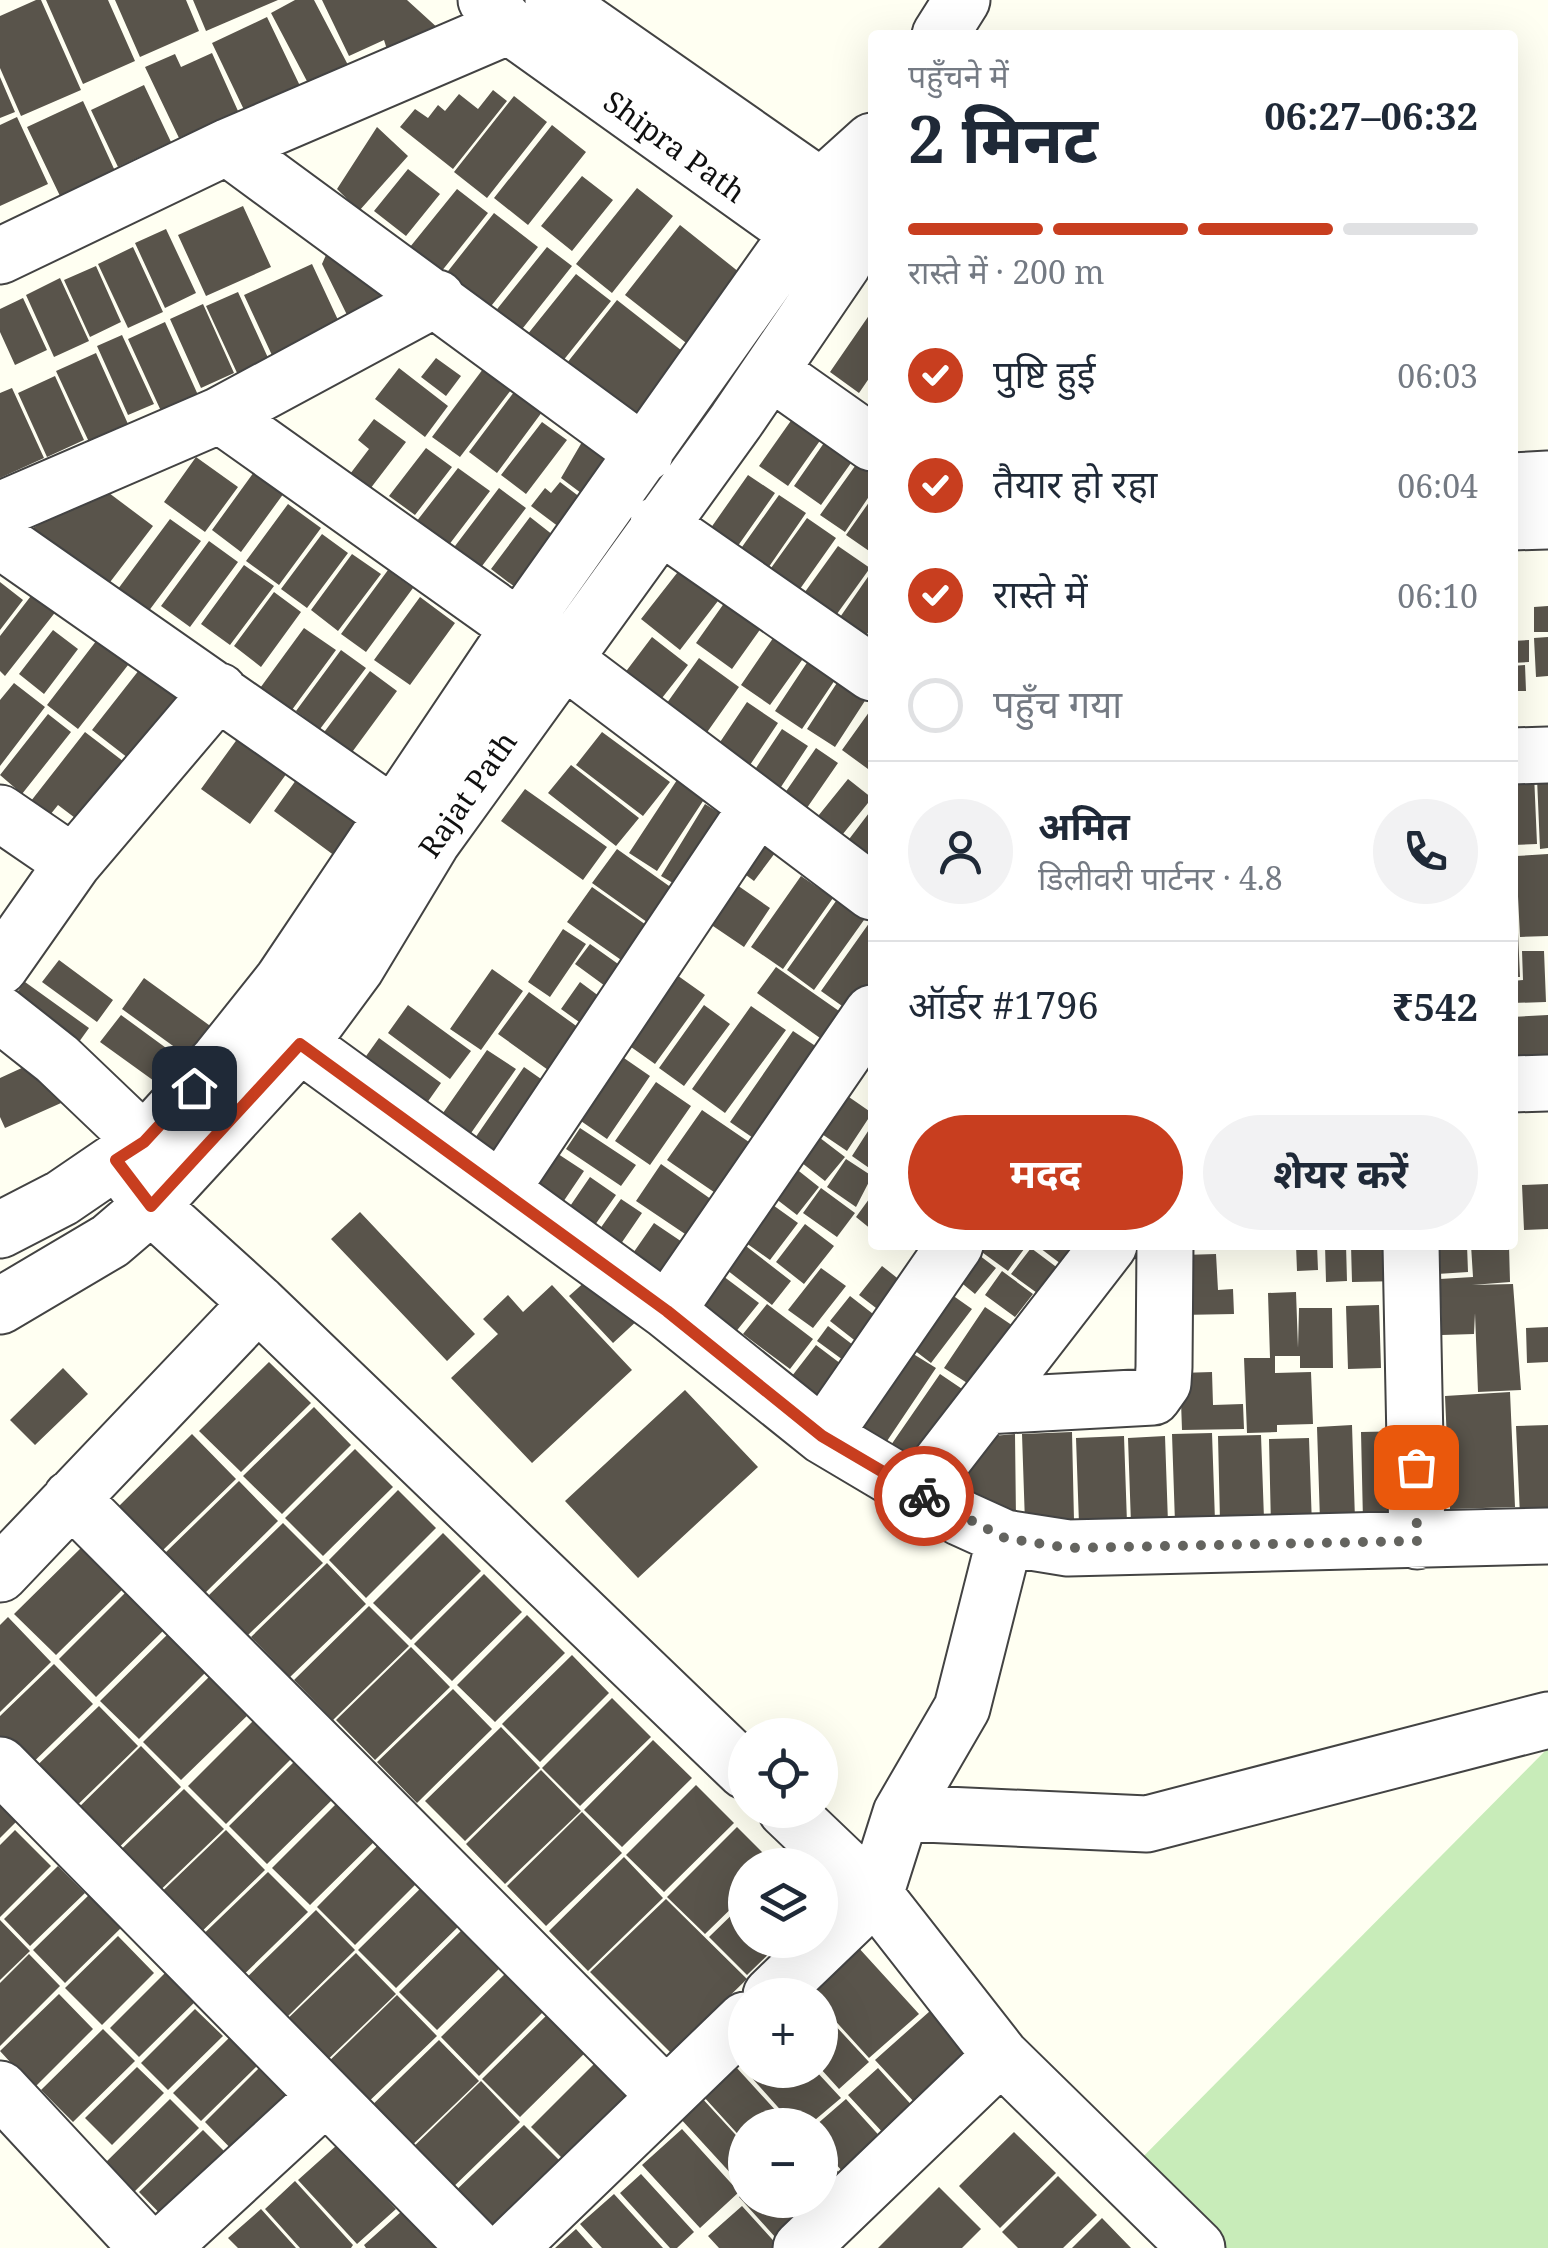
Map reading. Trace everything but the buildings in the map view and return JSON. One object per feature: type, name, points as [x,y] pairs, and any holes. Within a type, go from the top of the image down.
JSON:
[{"type":"street","points":[[943,30],[962,0]]},
{"type":"street","points":[[0,256],[516,9]]},
{"type":"street","name":"Shipra Path","points":[[516,9],[845,234]]},
{"type":"street","points":[[227,147],[438,298],[645,454]]},
{"type":"street","points":[[845,234],[868,156]]},
{"type":"street","name":"Rajat Path","points":[[541,644],[658,524],[770,371],[845,234]]},
{"type":"street","name":"Rajat Path","points":[[0,1230],[62,1198],[130,1151],[412,828],[541,644],[645,454],[845,234]]},
{"type":"street","points":[[0,510],[220,415],[438,298]]},
{"type":"street","points":[[770,371],[868,440]]},
{"type":"street","points":[[220,415],[541,644],[868,889]]},
{"type":"street","points":[[1518,481],[1548,479]]},
{"type":"street","points":[[1518,522],[1548,521]]},
{"type":"street","points":[[658,524],[868,670]]},
{"type":"street","points":[[0,540],[412,828]]},
{"type":"street","points":[[0,968],[73,863],[219,691]]},
{"type":"street","points":[[1518,756],[1548,755]]},
{"type":"street","points":[[500,1190],[758,806]]},
{"type":"street","points":[[0,814],[73,863]]},
{"type":"street","name":"Rajat Path","points":[[0,1306],[110,1241],[151,1206],[300,1044],[356,968],[412,828]]},
{"type":"street","points":[[0,1014],[57,1059],[130,1151],[151,1206],[258,1302],[728,1754]]},
{"type":"street","points":[[667,1311],[868,1020]]},
{"type":"street","points":[[300,1044],[667,1311],[822,1436],[1005,1538],[1068,1548],[1548,1536]]},
{"type":"street","points":[[1518,1084],[1548,1083]]},
{"type":"street","points":[[822,1436],[951,1250]]},
{"type":"street","points":[[918,1492],[1106,1250]]},
{"type":"street","points":[[985,1406],[1153,1397],[1162,1383],[1164,1367],[1165,1250]]},
{"type":"street","points":[[1410,1250],[1417,1541]]},
{"type":"street","points":[[0,1574],[258,1302]]},
{"type":"street","points":[[72,1498],[666,2096]]},
{"type":"street","points":[[789,1978],[875,1896],[901,1813],[962,1708],[1005,1538]]},
{"type":"street","points":[[901,1813],[1147,1824],[1548,1720]]},
{"type":"street","points":[[0,1765],[476,2248]]},
{"type":"street","points":[[805,1828],[875,1896],[1001,2056],[1197,2248]]},
{"type":"street","points":[[508,2248],[728,2036]]},
{"type":"street","points":[[820,2242],[1001,2056]]},
{"type":"street","points":[[0,2089],[148,2248]]},
{"type":"street","points":[[161,2248],[324,2097]]},
{"type":"green space","points":[[1548,1748],[1548,2248],[1197,2248],[1124,2176]]},
{"type":"way so far","points":[[924,1496],[1005,1538],[1068,1548],[1417,1541],[1416,1467]]},
{"type":"route","points":[[194,1088],[144,1142],[116,1160],[151,1206],[300,1044],[667,1311],[822,1436],[924,1496]]}]
